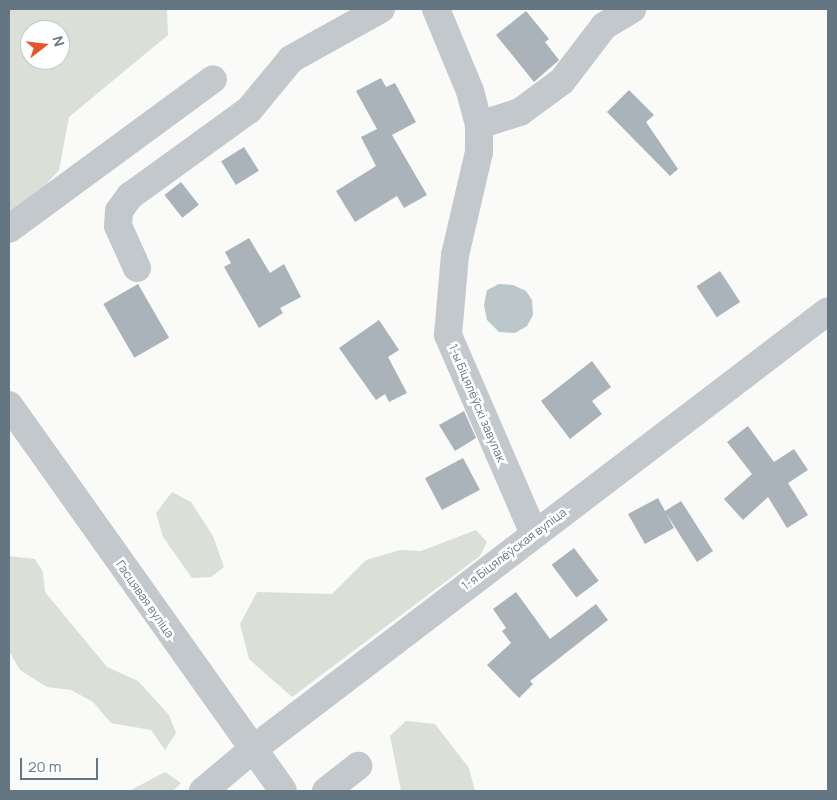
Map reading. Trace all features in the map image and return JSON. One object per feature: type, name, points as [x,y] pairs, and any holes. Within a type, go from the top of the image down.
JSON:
[{"type":"street","points":[[137,268],[118,226],[119,211],[130,196],[249,110],[291,59],[381,9]]},
{"type":"street","name":"1-ы Біцялёўскі завулак","points":[[436,9],[470,91],[479,125],[479,152],[455,255],[448,335],[534,534]]},
{"type":"street","points":[[479,125],[520,112],[562,81],[604,26],[632,9]]},
{"type":"street","points":[[9,229],[213,79]]},
{"type":"street","name":"1-я Біцялёўская вуліца","points":[[203,791],[252,750],[828,311]]},
{"type":"street","name":"Гасцявая вуліца","points":[[9,405],[252,750],[284,791]]},
{"type":"street","points":[[326,791],[358,766]]},
{"type":"shaded area","points":[[9,9],[167,9],[168,35],[69,117],[59,170],[20,213],[9,218]]},
{"type":"shaded area","points":[[499,284],[513,285],[526,291],[532,300],[533,315],[527,326],[515,333],[499,332],[487,320],[484,305],[487,290]]},
{"type":"shaded area","points":[[172,492],[191,502],[213,536],[224,567],[211,577],[192,578],[163,537],[156,513]]},
{"type":"shaded area","points":[[476,530],[487,542],[480,556],[292,697],[249,659],[240,624],[257,592],[332,594],[366,560],[400,550],[421,551]]},
{"type":"shaded area","points":[[9,556],[35,559],[43,572],[45,592],[107,667],[138,681],[169,715],[176,733],[165,750],[151,730],[111,723],[93,702],[71,690],[47,687],[20,670],[9,651]]},
{"type":"shaded area","points":[[406,721],[435,724],[469,768],[475,791],[401,791],[390,736]]},
{"type":"shaded area","points":[[165,772],[181,783],[173,791],[129,791]]},
{"type":"building","points":[[526,11],[549,39],[545,42],[559,60],[534,82],[496,35]]},
{"type":"building","points":[[381,78],[386,87],[395,83],[416,122],[392,135],[427,195],[404,208],[397,196],[355,222],[336,191],[376,166],[361,137],[377,129],[356,91]]},
{"type":"building","points":[[629,90],[654,115],[646,122],[678,169],[670,176],[607,112]]},
{"type":"building","points":[[244,147],[259,171],[236,185],[221,161]]},
{"type":"building","points":[[181,182],[199,205],[182,218],[164,195]]},
{"type":"building","points":[[249,238],[270,273],[284,264],[301,297],[280,308],[283,313],[259,328],[224,267],[231,263],[225,252]]},
{"type":"building","points":[[720,271],[740,302],[717,317],[697,286]]},
{"type":"building","points":[[138,284],[169,338],[134,358],[103,304]]},
{"type":"building","points":[[379,320],[399,350],[388,357],[407,393],[389,402],[385,394],[376,400],[339,348]]},
{"type":"building","points":[[592,361],[611,387],[592,401],[602,414],[570,439],[541,401]]},
{"type":"building","points":[[464,411],[476,438],[455,451],[439,425]]},
{"type":"building","points":[[748,426],[774,462],[794,449],[808,470],[788,483],[808,515],[787,528],[768,497],[743,520],[724,499],[752,474],[727,442]]},
{"type":"building","points":[[463,458],[480,490],[442,510],[425,478]]},
{"type":"building","points":[[658,498],[665,511],[681,501],[713,551],[697,562],[666,513],[674,528],[645,544],[628,514]]},
{"type":"building","points":[[574,548],[599,581],[576,598],[552,565]]},
{"type":"building","points":[[516,592],[550,639],[596,604],[608,620],[530,681],[533,684],[519,698],[487,665],[511,643],[502,631],[506,628],[493,609]]}]
